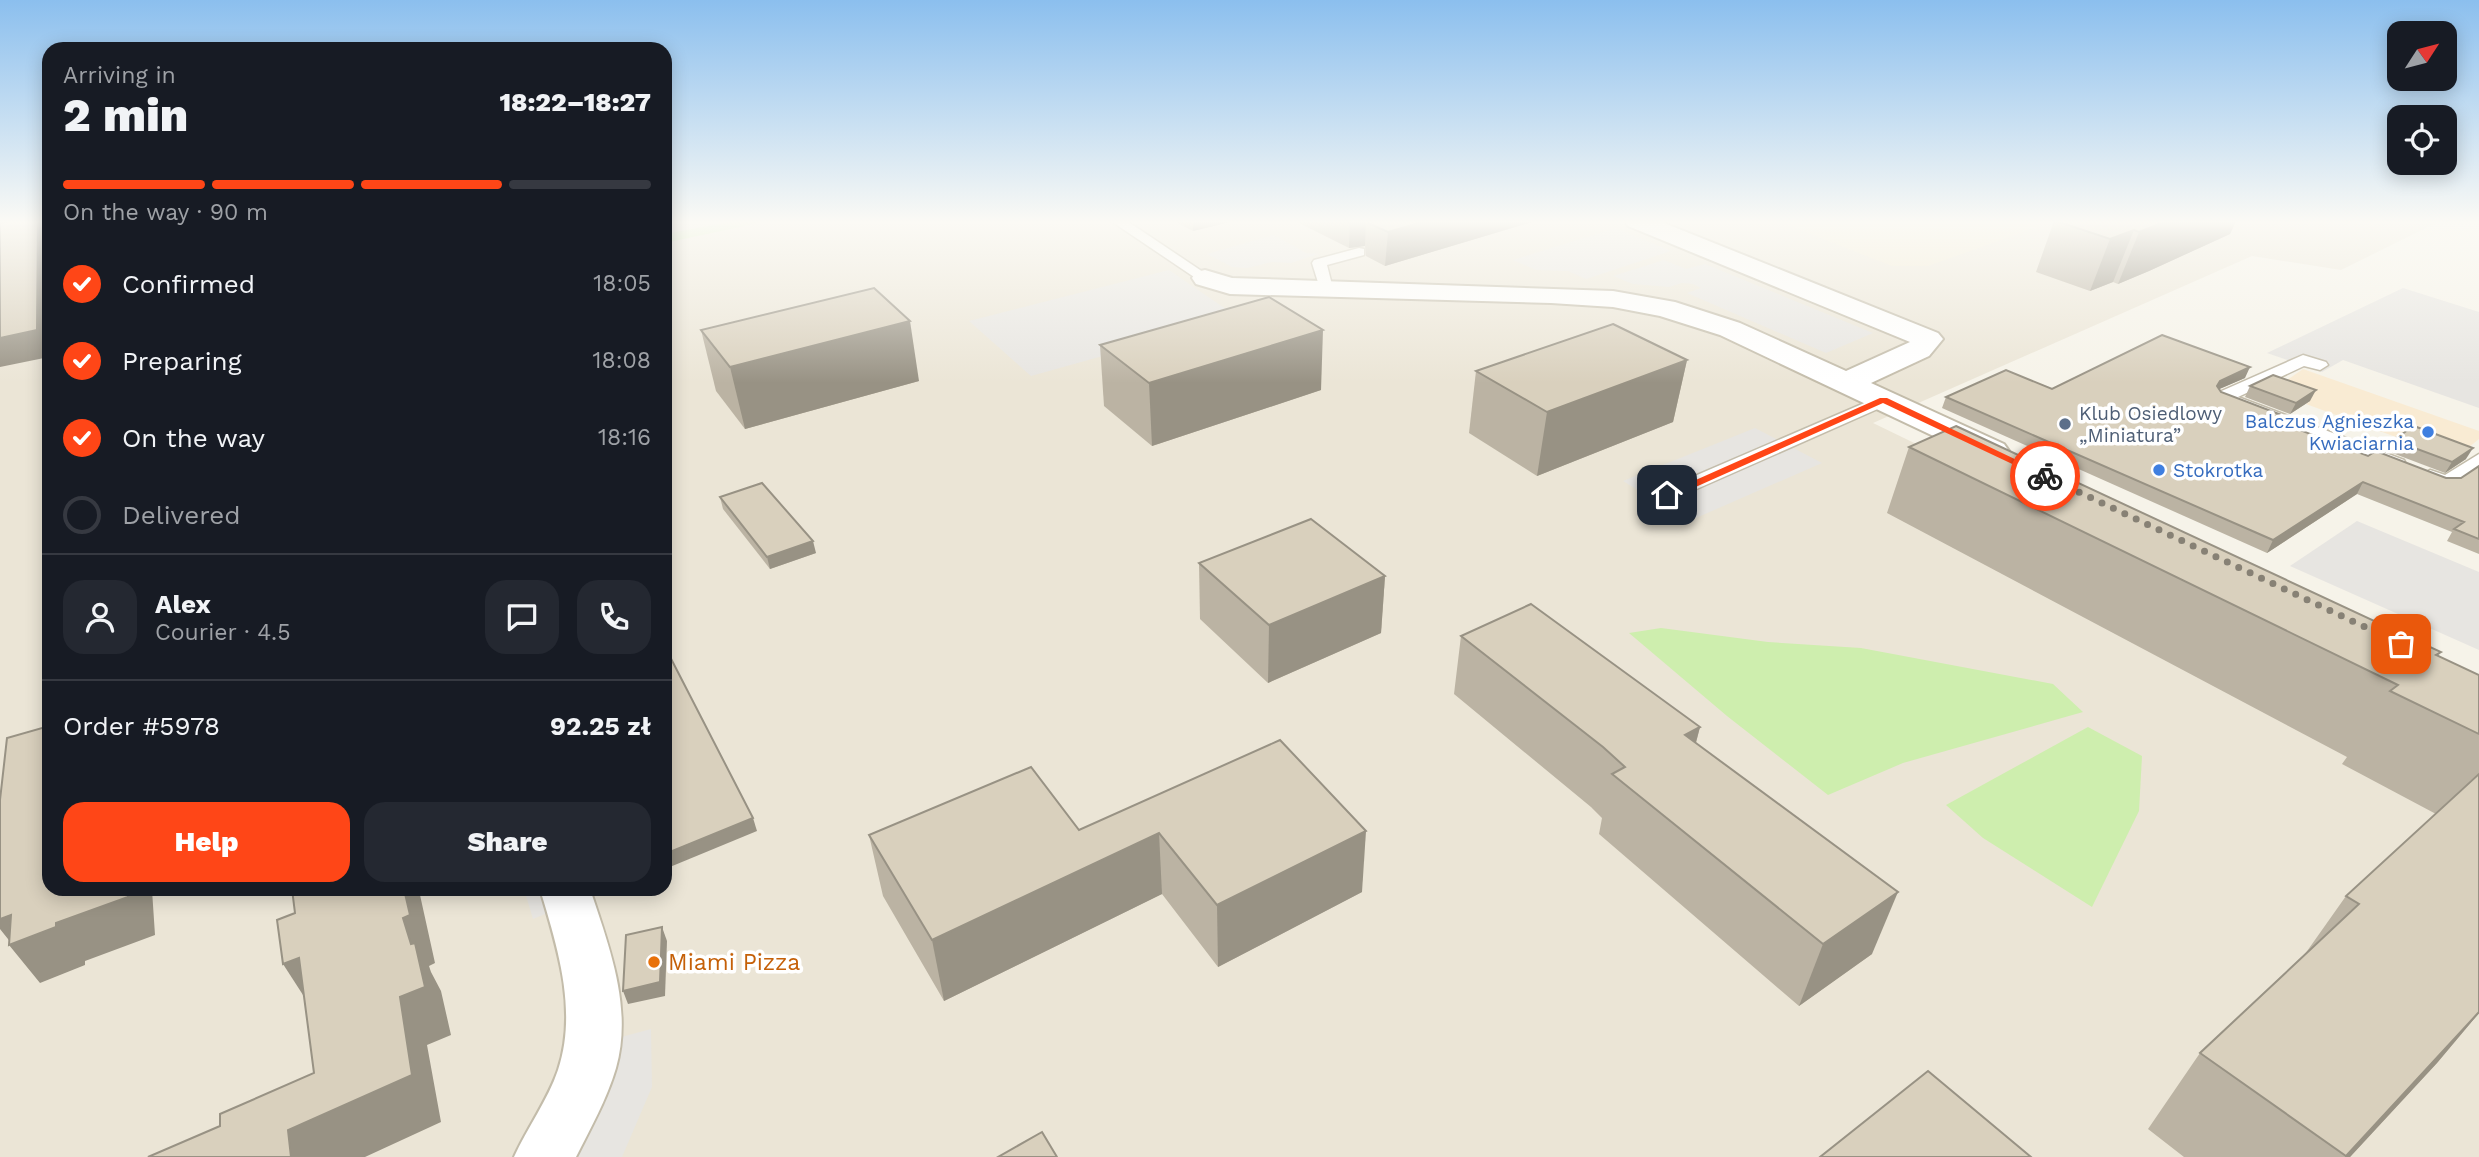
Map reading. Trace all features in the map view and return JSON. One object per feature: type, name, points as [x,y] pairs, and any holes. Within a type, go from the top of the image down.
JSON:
[{"type":"street","points":[[1770,275],[1928,339],[1919,350],[1847,382]]},
{"type":"street","points":[[1205,278],[1230,286],[1551,295],[1613,299],[1665,308],[1710,321],[2020,464]]},
{"type":"street","points":[[544,1157],[587,1068],[593,1024],[588,961],[567,896]]},
{"type":"lane","points":[[1200,275],[1205,278]]},
{"type":"lane","points":[[1322,275],[1326,289]]},
{"type":"lane","points":[[2320,365],[2304,360],[2223,397],[2447,483],[2479,460]]},
{"type":"lane","points":[[1667,495],[1884,400]]},
{"type":"shaded area","points":[[0,275],[42,275],[42,896],[672,896],[672,275],[2209,275],[1873,423],[2479,717],[2479,1157],[0,1157]]},
{"type":"shaded area","points":[[1149,275],[1176,275],[1239,318],[1031,376],[969,321]]},
{"type":"shaded area","points":[[1577,275],[1598,275],[1586,279]]},
{"type":"shaded area","points":[[1732,275],[1873,333],[1826,353],[1687,293],[1701,288],[1693,284],[1682,283],[1669,287],[1633,284],[1613,276]]},
{"type":"shaded area","points":[[2403,288],[2479,312],[2479,408],[2343,360],[2322,372],[2267,353]]},
{"type":"shaded area","points":[[2303,369],[2479,431],[2479,439],[2458,456],[2404,440],[2306,404],[2309,402],[2280,385]]},
{"type":"shaded area","points":[[1755,428],[1822,463],[1689,521],[1623,481]]},
{"type":"shaded area","points":[[2357,521],[2479,572],[2479,650],[2290,566]]},
{"type":"shaded area","points":[[526,896],[589,896],[533,919]]},
{"type":"shaded area","points":[[651,1029],[652,1087],[622,1157],[577,1157],[609,1086],[614,1039]]},
{"type":"green space","points":[[1661,628],[1768,642],[1861,648],[2053,684],[2083,712],[1903,763],[1828,795],[1727,716],[1629,633]]},
{"type":"green space","points":[[2088,727],[2142,756],[2139,811],[2092,907],[1983,838],[1946,805]]},
{"type":"building","points":[[0,275],[38,275],[37,330],[0,338]]},
{"type":"building","points":[[874,288],[910,321],[730,367],[701,330]]},
{"type":"building","points":[[1269,297],[1323,330],[1149,383],[1100,345]]},
{"type":"building","points":[[1613,324],[1687,360],[1547,412],[1476,371]]},
{"type":"building","points":[[2162,335],[2250,367],[2220,381],[2217,386],[2221,392],[2279,414],[2271,419],[2368,456],[2376,451],[2446,478],[2461,478],[2479,466],[2479,539],[2454,529],[2464,522],[2363,482],[2273,540],[1946,397],[2006,370],[2052,389]]},
{"type":"building","points":[[2273,375],[2316,390],[2296,403],[2250,386]]},
{"type":"building","points":[[1956,426],[2441,652],[2436,655],[2479,675],[2479,734],[2390,691],[2398,685],[1909,447]]},
{"type":"building","points":[[2414,426],[2473,448],[2452,462],[2393,440]]},
{"type":"building","points":[[762,483],[813,541],[767,557],[720,497]]},
{"type":"building","points":[[1311,519],[1385,576],[1269,625],[1199,563]]},
{"type":"building","points":[[1531,604],[1700,727],[1685,735],[1898,892],[1823,944],[1612,774],[1625,767],[1603,747],[1461,636]]},
{"type":"building","points":[[672,661],[753,818],[672,851]]},
{"type":"building","points":[[42,728],[42,896],[128,897],[56,923],[56,927],[9,945],[11,915],[0,919],[0,800],[7,738]]},
{"type":"building","points":[[1280,740],[1366,831],[1217,905],[1159,833],[932,940],[869,835],[1031,767],[1079,830]]},
{"type":"building","points":[[2479,774],[2479,1012],[2346,1156],[2200,1053],[2359,904],[2346,896]]},
{"type":"building","points":[[293,896],[406,896],[410,915],[403,918],[411,944],[415,943],[425,987],[400,997],[412,1075],[288,1130],[291,1157],[148,1157],[220,1126],[220,1114],[314,1073],[299,958],[283,964],[277,920],[295,913]]},
{"type":"building","points":[[662,927],[660,982],[623,991],[626,935]]},
{"type":"building","points":[[1928,1071],[2031,1157],[1820,1157]]},
{"type":"building","points":[[1042,1132],[1057,1157],[998,1157]]},
{"type":"way so far","points":[[2045,476],[2401,644]]},
{"type":"place","name":"Klub Osiedlowy „Miniatura”","points":[[2065,424]]},
{"type":"place","name":"Balczus Agnieszka Kwiaciarnia","points":[[2428,432]]},
{"type":"place","name":"Stokrotka","points":[[2159,470]]},
{"type":"place","name":"Miami Pizza","points":[[654,962]]},
{"type":"route","points":[[1667,495],[1884,400],[2045,476]]}]
